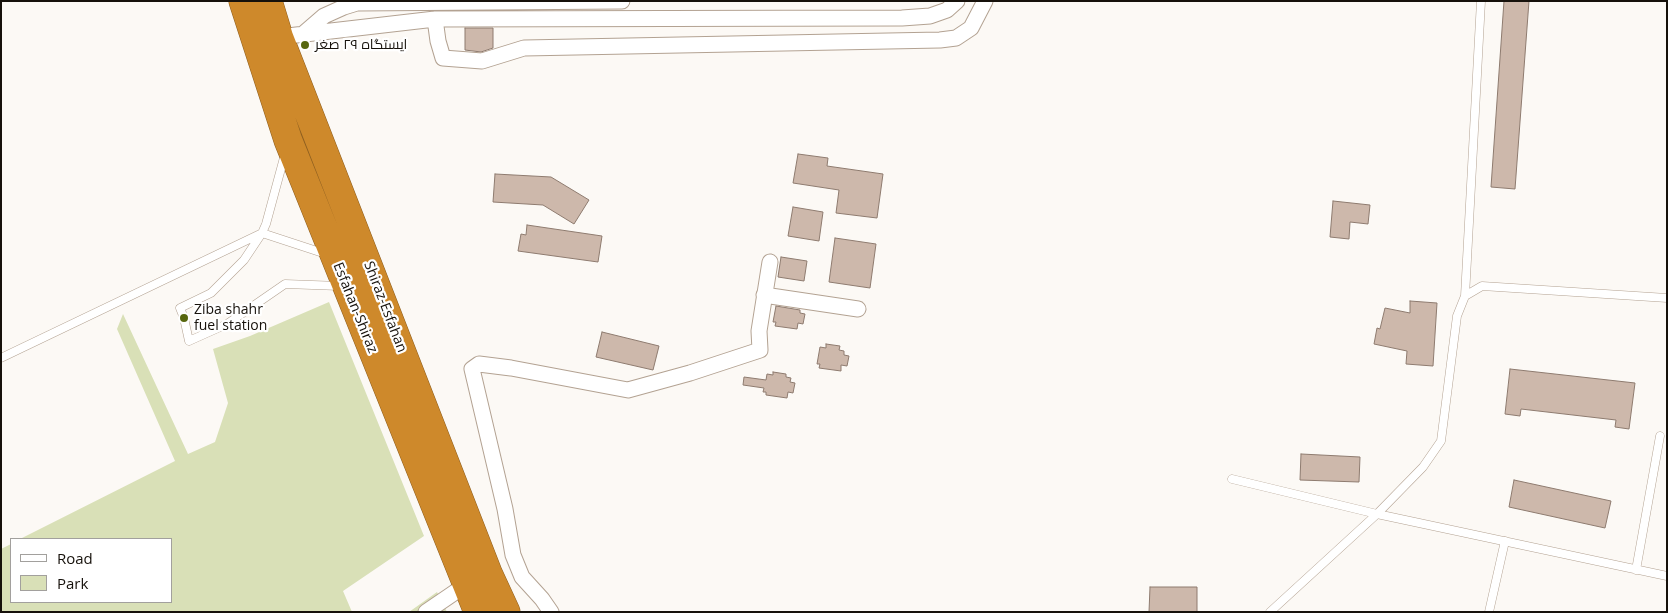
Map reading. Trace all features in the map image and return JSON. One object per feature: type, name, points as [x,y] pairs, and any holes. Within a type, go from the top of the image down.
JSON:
[{"type":"highway","name":"Esfahan-Shiraz","points":[[243,1],[288,140],[478,612]]},
{"type":"highway","name":"Shiraz-Esfahan","points":[[268,1],[291,36],[488,573],[506,612]]},
{"type":"street","points":[[291,36],[324,16],[358,2],[622,1]]},
{"type":"street","points":[[291,36],[436,18],[902,18],[930,16],[947,10],[957,1]]},
{"type":"street","points":[[436,18],[438,41],[443,58],[482,61],[524,48],[948,39],[956,38],[972,28],[985,1]]},
{"type":"street","points":[[551,612],[522,577],[513,555],[505,509],[472,369],[479,364],[512,368],[628,390],[690,373],[760,350],[758,332],[770,262]]},
{"type":"street","points":[[764,295],[858,309]]},
{"type":"street","points":[[426,612],[467,584]]},
{"type":"lane","points":[[1270,612],[1377,514],[1423,467],[1441,441],[1457,316],[1465,296],[1481,1]]},
{"type":"lane","points":[[288,140],[262,234],[244,260],[211,293],[180,308],[189,341],[227,324],[285,284],[346,286]]},
{"type":"lane","points":[[1,358],[262,234],[334,256]]},
{"type":"lane","points":[[1465,296],[1482,286],[1667,298]]},
{"type":"lane","points":[[1636,570],[1660,436]]},
{"type":"lane","points":[[1232,479],[1377,514],[1667,576]]},
{"type":"lane","points":[[1489,612],[1505,541]]},
{"type":"green space","points":[[329,302],[424,536],[343,591],[352,612],[1,612],[1,549],[10,544],[10,603],[172,603],[172,538],[22,538],[175,461],[117,329],[123,314],[188,454],[215,442],[228,403],[213,349],[250,336]]},
{"type":"green space","points":[[437,592],[447,612],[409,612]]},
{"type":"building","points":[[1504,1],[1529,1],[1515,189],[1491,187]]},
{"type":"building","points":[[465,28],[493,28],[493,48],[481,52],[465,50]]},
{"type":"building","points":[[798,154],[828,158],[827,166],[883,174],[877,218],[836,213],[839,190],[793,183]]},
{"type":"building","points":[[495,174],[551,177],[589,200],[574,224],[543,205],[493,202]]},
{"type":"building","points":[[1333,201],[1370,205],[1368,224],[1350,222],[1349,239],[1330,237]]},
{"type":"building","points":[[793,207],[823,212],[819,241],[788,236]]},
{"type":"building","points":[[527,225],[602,236],[598,262],[518,251],[521,234],[526,235]]},
{"type":"building","points":[[835,238],[876,244],[870,288],[829,282]]},
{"type":"building","points":[[781,257],[807,261],[804,281],[778,277]]},
{"type":"building","points":[[1410,301],[1437,303],[1433,366],[1406,364],[1407,351],[1374,344],[1377,328],[1380,329],[1385,308],[1410,313]]},
{"type":"building","points":[[776,306],[800,310],[800,313],[805,314],[803,324],[798,323],[797,329],[775,326],[776,322],[773,322]]},
{"type":"building","points":[[602,332],[659,346],[653,370],[596,357]]},
{"type":"building","points":[[826,344],[840,346],[839,350],[844,351],[844,355],[849,356],[847,366],[841,365],[841,371],[819,368],[820,364],[817,364],[820,347],[826,348]]},
{"type":"building","points":[[1510,369],[1635,383],[1629,429],[1615,427],[1616,420],[1521,409],[1520,416],[1505,414]]},
{"type":"building","points":[[773,372],[786,374],[786,377],[791,378],[790,382],[795,383],[793,393],[788,392],[787,398],[766,395],[766,392],[763,392],[764,388],[743,385],[744,377],[766,380],[767,374],[773,375]]},
{"type":"building","points":[[1301,454],[1360,457],[1359,482],[1300,480]]},
{"type":"building","points":[[1514,480],[1611,501],[1605,528],[1509,507]]},
{"type":"building","points":[[1150,587],[1197,587],[1197,612],[1149,612]]},
{"type":"place","name":"ایستگاه ۲۹ صغر","points":[[305,45]]},
{"type":"place","name":"Ziba shahr fuel station","points":[[184,318]]}]
